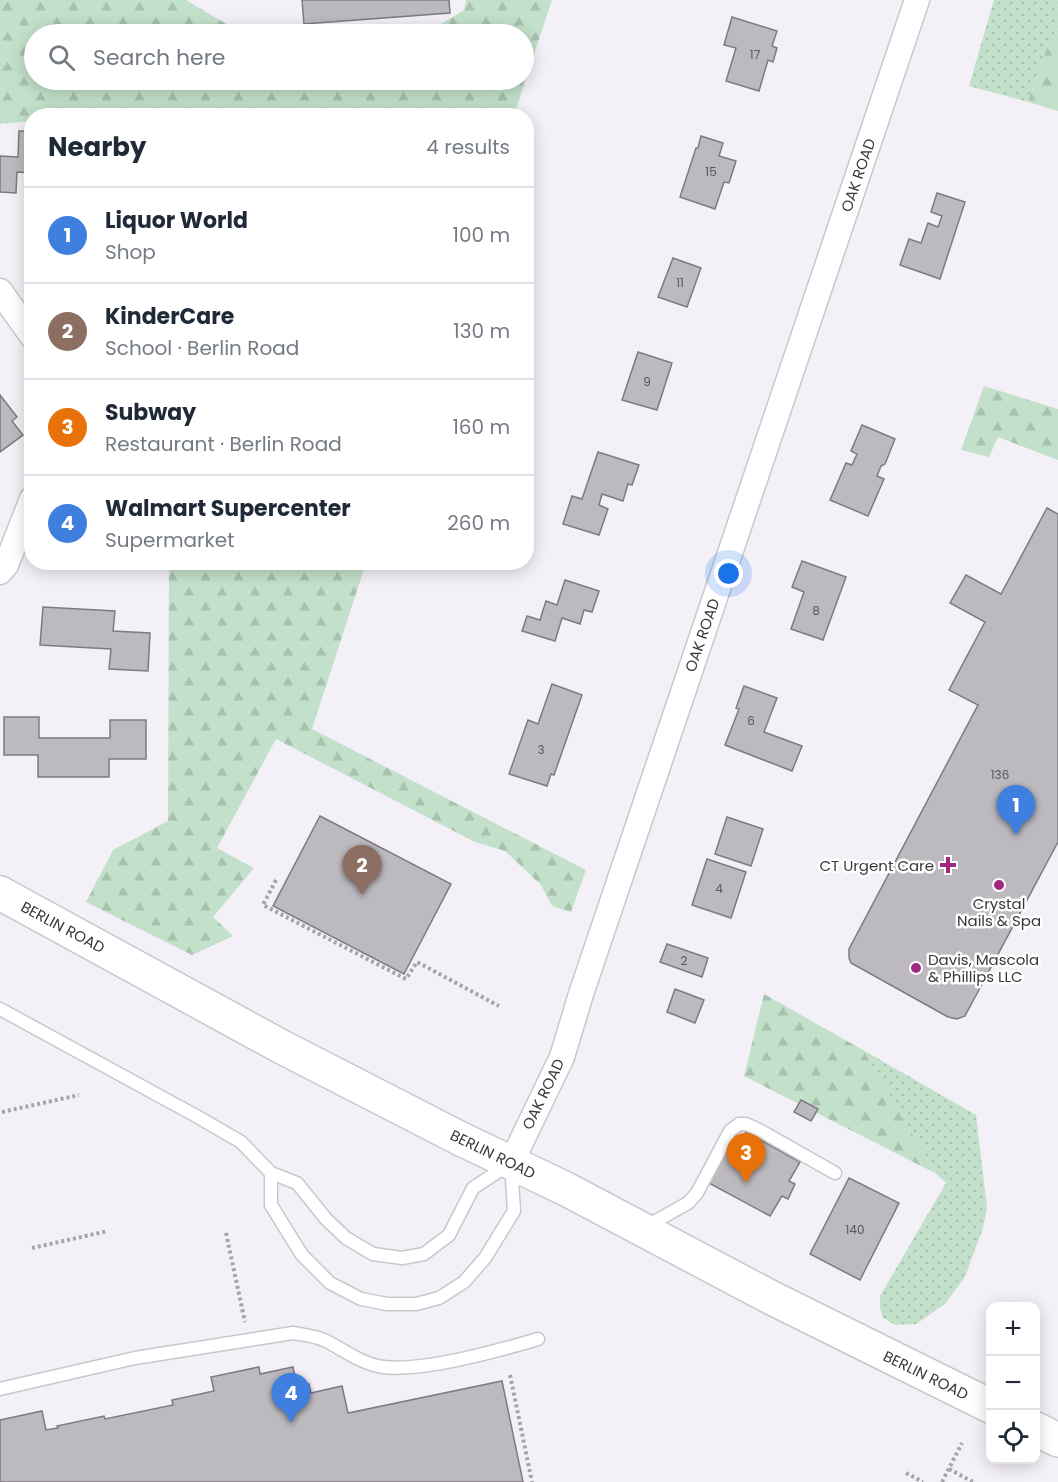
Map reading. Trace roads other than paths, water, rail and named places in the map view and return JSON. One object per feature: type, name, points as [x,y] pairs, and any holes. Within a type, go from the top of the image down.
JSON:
[{"type":"main road","name":"BERLIN ROAD","points":[[0,893],[280,1046],[772,1298],[986,1404]]},
{"type":"main road","points":[[1040,1431],[1058,1440]]},
{"type":"street","name":"OAK ROAD","points":[[511,1163],[562,1057],[588,972],[917,0]]},
{"type":"street","points":[[0,291],[24,325]]},
{"type":"street","points":[[0,572],[6,565],[24,519]]},
{"type":"lane","points":[[0,1009],[189,1111],[241,1142],[271,1173],[297,1183],[326,1219],[346,1238],[373,1254],[402,1258],[424,1254],[449,1234],[473,1188],[511,1163],[514,1211],[485,1258],[464,1282],[439,1298],[416,1304],[387,1304],[361,1299],[330,1283],[302,1255],[272,1205],[271,1173]]},
{"type":"lane","points":[[641,1229],[688,1203],[697,1193],[730,1131],[739,1124],[746,1124],[761,1131],[835,1173]]},
{"type":"lane","points":[[0,1389],[135,1358],[293,1333],[324,1340],[351,1356],[383,1367],[423,1365],[504,1349],[538,1339]]},
{"type":"place","name":"Liquor World","points":[[1016,835]]},
{"type":"place","name":"CT Urgent Care","points":[[948,865]]},
{"type":"place","name":"Crystal Nails & Spa","points":[[999,885]]},
{"type":"place","name":"KinderCare","points":[[362,895]]},
{"type":"place","name":"Davis, Mascola & Phillips LLC","points":[[916,968]]},
{"type":"place","name":"Subway","points":[[746,1183]]},
{"type":"place","name":"Walmart Supercenter","points":[[291,1423]]}]
